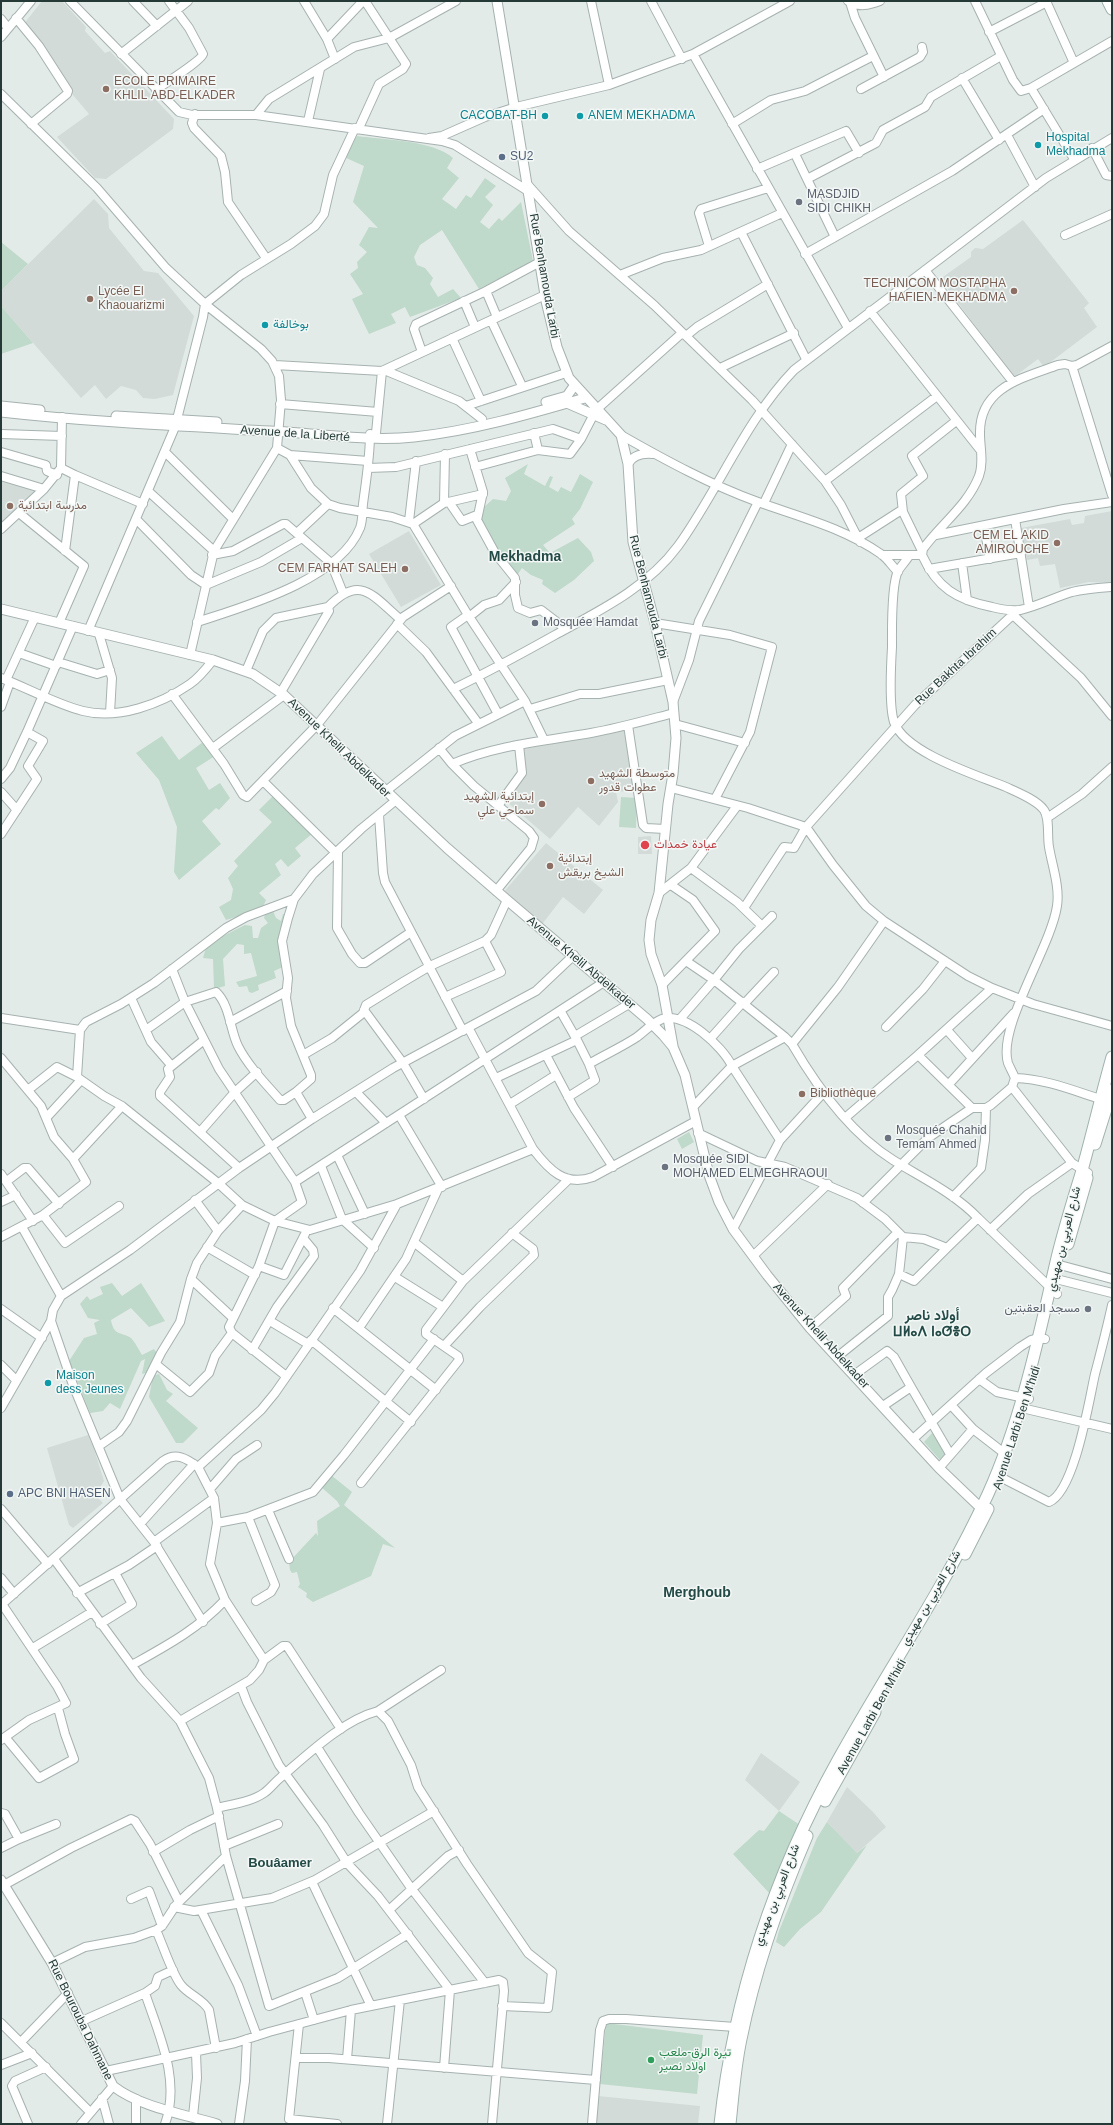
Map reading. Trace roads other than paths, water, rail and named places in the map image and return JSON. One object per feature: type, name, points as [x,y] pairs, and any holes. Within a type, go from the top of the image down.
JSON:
[{"type":"main road","points":[[1108,1],[1112,9]]},
{"type":"main road","name":"شارع العربي بن مهيدي","points":[[720,2124],[721,2099],[735,2027],[760,1940],[782,1876],[836,1763],[984,1511],[1004,1453],[1025,1401],[1054,1292],[1059,1265],[1085,1171],[1100,1099],[1110,1074],[1112,1057]]},
{"type":"main road","points":[[1085,1171],[1112,1090]]},
{"type":"main road","points":[[1054,1292],[1060,1280],[1059,1265]]},
{"type":"main road","name":"Avenue Larbi Ben M'hidi","points":[[730,2124],[740,2045],[758,1969],[780,1905],[807,1838],[853,1750],[1002,1478],[1025,1401]]},
{"type":"street","points":[[1,37],[31,1]]},
{"type":"street","points":[[70,1],[175,110],[183,114],[256,115],[429,138],[455,145],[528,188],[569,230],[720,368],[761,411],[825,481],[859,540]]},
{"type":"street","points":[[133,1],[157,26]]},
{"type":"street","points":[[156,90],[203,56],[202,51],[177,10],[169,1]]},
{"type":"street","points":[[121,54],[188,1]]},
{"type":"street","points":[[304,1],[327,39],[335,59]]},
{"type":"street","points":[[88,631],[143,504],[175,424],[203,317],[204,304],[241,274],[303,236],[320,220],[326,204],[333,175],[379,84],[403,69],[406,64],[364,1],[327,39]]},
{"type":"street","points":[[256,115],[269,99],[358,45],[389,38],[456,1]]},
{"type":"street","name":"Rue Benhamouda Larbi","points":[[497,1],[516,107],[545,295],[557,347],[566,373],[574,386],[585,398],[595,413],[608,421],[621,435],[628,464],[633,542],[655,623],[673,702],[675,724],[671,788],[665,829],[659,893],[651,920],[649,940],[651,954],[662,985],[673,1047]]},
{"type":"street","points":[[591,1],[609,85]]},
{"type":"street","points":[[651,1],[682,59]]},
{"type":"street","points":[[429,138],[442,136],[485,117],[516,107],[609,85],[682,59],[790,1]]},
{"type":"street","points":[[849,2],[866,6],[880,1]]},
{"type":"street","points":[[975,1],[1019,90],[1024,92],[1112,41]]},
{"type":"street","points":[[849,2],[855,18],[884,77]]},
{"type":"street","points":[[989,32],[1047,2],[1074,63]]},
{"type":"street","points":[[16,18],[39,46],[68,91],[67,94],[31,124]]},
{"type":"street","points":[[1,19],[8,28]]},
{"type":"street","points":[[861,90],[920,57],[923,52],[922,47]]},
{"type":"street","points":[[693,54],[848,328]]},
{"type":"street","points":[[732,124],[771,100],[805,91],[873,56]]},
{"type":"street","points":[[807,179],[879,141],[883,130],[925,107],[931,97],[1001,56]]},
{"type":"street","points":[[308,121],[320,69]]},
{"type":"street","points":[[962,78],[1035,186]]},
{"type":"street","points":[[1031,88],[1074,160]]},
{"type":"street","points":[[1,94],[97,188],[166,268],[204,304],[257,345],[275,365],[279,376],[280,404],[277,448],[232,519],[213,553],[190,655]]},
{"type":"street","points":[[805,254],[952,171],[1044,109]]},
{"type":"street","points":[[195,114],[192,123],[194,128],[221,156],[224,162],[228,202],[266,258]]},
{"type":"street","points":[[757,169],[846,131],[859,152]]},
{"type":"street","points":[[453,689],[502,665],[643,583],[677,547],[761,411],[784,380],[806,360],[1035,186],[1092,148],[1112,138]]},
{"type":"street","points":[[1092,148],[1106,175],[1112,176]]},
{"type":"street","points":[[795,154],[835,237]]},
{"type":"street","points":[[709,246],[699,213],[701,209],[768,188]]},
{"type":"street","points":[[620,275],[663,258],[693,252],[709,246],[782,213]]},
{"type":"street","points":[[1065,235],[1112,214]]},
{"type":"street","points":[[741,232],[806,360]]},
{"type":"street","points":[[422,352],[414,328],[416,324],[486,292],[540,262]]},
{"type":"street","points":[[925,270],[1013,382]]},
{"type":"street","points":[[475,467],[538,450],[567,455],[581,439],[595,413],[684,335],[768,284]]},
{"type":"street","points":[[486,292],[494,318],[522,386]]},
{"type":"street","points":[[383,370],[545,295]]},
{"type":"street","points":[[464,301],[475,327]]},
{"type":"street","points":[[870,311],[981,451]]},
{"type":"street","points":[[720,368],[794,334]]},
{"type":"street","points":[[452,338],[481,401]]},
{"type":"street","points":[[882,554],[909,556],[922,553],[959,508],[975,485],[980,472],[980,423],[985,408],[997,392],[1013,382],[1058,365],[1064,364],[1072,366],[1112,346]]},
{"type":"street","points":[[275,365],[383,370],[466,406],[482,419]]},
{"type":"street","points":[[1072,366],[1112,495]]},
{"type":"street","points":[[197,622],[278,592],[314,575],[347,549],[355,538],[362,523],[362,511],[368,465],[372,436],[378,412],[383,370]]},
{"type":"street","points":[[466,406],[522,386],[566,373]]},
{"type":"street","name":"Avenue de la Liberté","points":[[372,436],[438,429],[482,419],[557,399],[569,394],[574,386]]},
{"type":"street","points":[[825,481],[937,396]]},
{"type":"street","name":"Avenue de la Liberté","points":[[1,412],[62,418],[278,429],[372,436],[438,434],[474,427],[585,398]]},
{"type":"street","points":[[567,403],[595,413]]},
{"type":"street","points":[[280,404],[378,412]]},
{"type":"street","name":"Avenue de la Liberté","points":[[1,406],[175,424]]},
{"type":"street","points":[[1,529],[44,489],[59,471],[62,418]]},
{"type":"street","points":[[956,421],[912,456],[923,476],[902,494],[903,512],[930,569],[951,593],[967,600],[1016,613],[1081,678],[1112,716]]},
{"type":"street","points":[[277,448],[290,455],[396,467],[445,454],[555,429],[581,439]]},
{"type":"street","points":[[534,433],[538,450]]},
{"type":"street","points":[[1,434],[62,436]]},
{"type":"street","points":[[621,435],[655,454],[716,484],[761,503],[820,522],[859,540],[882,554],[898,572]]},
{"type":"street","points":[[673,702],[689,660],[697,629],[711,594],[792,444]]},
{"type":"street","points":[[470,449],[482,494],[477,515],[479,524],[495,553],[514,576],[516,582],[515,595],[518,608],[530,613],[541,610],[566,629]]},
{"type":"street","points":[[1,452],[46,465],[48,471],[59,471],[75,475],[143,504]]},
{"type":"street","points":[[164,452],[232,519]]},
{"type":"street","points":[[445,454],[446,502],[462,521],[477,515]]},
{"type":"street","points":[[628,464],[630,460],[641,454],[655,454]]},
{"type":"street","points":[[290,455],[311,488],[328,504],[411,522],[446,502],[482,494]]},
{"type":"street","points":[[416,461],[411,522],[469,616],[530,709],[544,740]]},
{"type":"street","points":[[65,552],[75,475]]},
{"type":"street","points":[[1,476],[44,489]]},
{"type":"street","points":[[148,491],[213,553],[233,551],[283,524],[288,525],[331,563],[343,593]]},
{"type":"street","points":[[936,535],[984,527],[1064,509],[1112,502]]},
{"type":"street","points":[[206,585],[261,562],[299,535],[328,504]]},
{"type":"street","points":[[859,540],[899,510],[903,512]]},
{"type":"street","points":[[19,513],[84,566],[59,623]]},
{"type":"street","points":[[136,519],[191,576],[206,585]]},
{"type":"street","points":[[1015,519],[1029,607]]},
{"type":"street","points":[[984,527],[990,559]]},
{"type":"street","points":[[930,569],[1020,553]]},
{"type":"street","points":[[909,556],[898,572],[894,601],[891,667],[892,712],[896,728],[910,742],[936,758],[1008,788],[1032,801],[1044,810],[1047,818],[1046,834],[1057,892],[1057,905],[1046,938],[1021,1000],[1014,1013],[949,1084]]},
{"type":"street","points":[[962,564],[967,600]]},
{"type":"street","points":[[498,714],[476,678],[451,627],[484,605],[499,600],[516,582]]},
{"type":"street","points":[[172,694],[213,748],[245,796],[248,796],[317,725],[399,621],[450,586]]},
{"type":"street","points":[[1016,613],[1072,592],[1092,588],[1112,587]]},
{"type":"street","points":[[246,671],[263,632],[276,618],[328,607],[343,593],[352,589],[366,592],[399,621],[426,652],[478,723]]},
{"type":"street","points":[[213,748],[282,694],[329,611],[328,607]]},
{"type":"street","name":"Avenue Khelil Abdelkader","points":[[1,609],[73,626],[99,634],[213,660],[246,671],[282,694],[317,725],[396,801],[496,891],[574,955],[653,1024],[673,1047],[685,1075],[694,1106],[698,1133],[712,1185],[733,1229],[810,1328],[939,1468],[984,1511]]},
{"type":"street","name":"Rue Bakhta Ibrahim","points":[[744,908],[784,847],[794,848],[806,827],[915,705],[1016,613]]},
{"type":"street","points":[[1,706],[6,680],[35,617]]},
{"type":"street","points":[[655,623],[697,629],[746,639],[772,648],[754,722],[745,743],[715,799]]},
{"type":"street","points":[[1,779],[10,768],[27,732],[73,626]]},
{"type":"street","points":[[99,634],[110,670],[110,713]]},
{"type":"street","points":[[19,653],[97,674],[110,670]]},
{"type":"street","points":[[6,680],[83,711],[110,713],[143,706],[172,694],[196,680],[213,660]]},
{"type":"street","points":[[530,709],[580,694],[599,694],[668,680]]},
{"type":"street","points":[[386,791],[439,748],[478,723],[525,701]]},
{"type":"street","points":[[452,764],[464,759],[519,745],[628,725],[674,713]]},
{"type":"street","points":[[675,724],[745,743]]},
{"type":"street","points":[[628,725],[643,825],[648,828],[665,829]]},
{"type":"street","points":[[1,834],[37,779],[28,766],[43,742],[27,732]]},
{"type":"street","points":[[498,806],[522,772],[519,745]]},
{"type":"street","points":[[439,748],[464,778],[529,831],[534,838],[531,848],[496,891]]},
{"type":"street","points":[[1047,818],[1082,794],[1112,767]]},
{"type":"street","points":[[263,781],[337,853],[337,928],[352,954],[360,963],[365,963],[411,932]]},
{"type":"street","points":[[671,788],[715,799],[806,827],[832,865],[858,896],[884,921],[945,961],[992,988],[1021,1000],[1112,1026]]},
{"type":"street","points":[[1,792],[17,810]]},
{"type":"street","points":[[146,1030],[186,1002],[216,992],[230,1022],[239,1048],[257,1072],[280,1100],[284,1100],[296,1092],[311,1078],[291,1026],[287,991],[288,978],[282,941],[294,900],[313,874],[396,801]]},
{"type":"street","points":[[659,893],[691,868],[737,806]]},
{"type":"street","points":[[379,815],[385,882],[445,997],[485,1058],[533,1149],[551,1170],[569,1179],[588,1179],[613,1167],[696,1121]]},
{"type":"street","points":[[691,868],[744,908],[762,926]]},
{"type":"street","points":[[662,985],[715,930],[692,900],[671,885]]},
{"type":"street","points":[[47,1117],[79,1079],[80,1030],[88,1020],[131,998],[172,970],[226,928],[246,917],[294,900]]},
{"type":"street","points":[[303,1055],[332,1038],[355,1020],[364,1010],[366,1005],[430,966],[485,941],[491,935],[507,900]]},
{"type":"street","points":[[680,1020],[739,950],[772,916]]},
{"type":"street","points":[[792,1044],[838,987],[884,921]]},
{"type":"street","points":[[445,997],[502,971],[485,941]]},
{"type":"street","points":[[1,1408],[16,1380],[42,1338],[51,1321],[53,1310],[61,1296],[130,1250],[195,1200],[270,1146],[403,1063],[536,991],[574,955]]},
{"type":"street","points":[[686,961],[744,1003],[792,1044],[824,1092],[845,1118],[876,1146],[893,1160],[953,1197],[978,1218],[1054,1292]]},
{"type":"street","points":[[886,1027],[923,989],[945,961]]},
{"type":"street","points":[[172,970],[219,1069],[295,1182],[302,1202],[275,1221],[259,1266],[229,1327],[232,1333],[286,1376]]},
{"type":"street","points":[[710,1039],[774,972]]},
{"type":"street","points":[[295,1182],[485,1058],[561,1012],[604,982]]},
{"type":"street","points":[[845,1118],[947,1030],[992,988]]},
{"type":"street","points":[[230,1022],[287,991]]},
{"type":"street","points":[[131,998],[154,1047],[171,1065]]},
{"type":"street","points":[[496,1078],[546,1055],[576,1038],[629,1004]]},
{"type":"street","points":[[364,1010],[403,1063],[424,1098]]},
{"type":"street","points":[[561,1012],[576,1038],[595,1080],[568,1097]]},
{"type":"street","points":[[863,1203],[901,1164],[934,1134],[972,1108],[986,1108],[1012,1087],[1015,1078],[1008,1063],[1007,1056],[1014,1013]]},
{"type":"street","points":[[1,1018],[80,1030]]},
{"type":"street","points":[[589,1064],[636,1038],[653,1024],[668,1018],[680,1020],[710,1039],[723,1054],[780,1140]]},
{"type":"street","points":[[947,1030],[972,1058]]},
{"type":"street","points":[[694,1106],[732,1066],[785,1038]]},
{"type":"street","points":[[204,1040],[171,1065],[168,1070],[170,1077],[160,1092],[160,1096],[239,1168]]},
{"type":"street","points":[[546,1055],[568,1097],[613,1167]]},
{"type":"street","points":[[918,1055],[972,1108]]},
{"type":"street","points":[[1,1058],[28,1090],[47,1117],[54,1137],[73,1159],[86,1183],[44,1215],[1,1237]]},
{"type":"street","points":[[28,1090],[56,1067],[79,1079],[122,1106],[218,1183],[242,1205],[275,1221],[306,1230],[397,1204],[440,1188],[533,1149]]},
{"type":"street","points":[[200,1132],[235,1092],[257,1072]]},
{"type":"street","points":[[510,1104],[556,1075]]},
{"type":"street","points":[[1015,1078],[1030,1078],[1048,1082],[1100,1099]]},
{"type":"street","points":[[1012,1087],[1072,1163],[1085,1171]]},
{"type":"street","points":[[296,1092],[312,1119]]},
{"type":"street","points":[[733,1229],[780,1140],[824,1092]]},
{"type":"street","points":[[357,1093],[386,1123]]},
{"type":"street","points":[[73,1159],[122,1106]]},
{"type":"street","points":[[953,1197],[981,1168],[985,1140],[986,1108]]},
{"type":"street","points":[[398,1115],[440,1188]]},
{"type":"street","points":[[698,1133],[756,1160],[828,1184],[863,1203],[885,1219],[901,1235],[924,1238],[947,1248]]},
{"type":"street","points":[[337,1155],[365,1214]]},
{"type":"street","points":[[990,1230],[1028,1194],[1072,1163]]},
{"type":"street","points":[[321,1166],[342,1219],[374,1248]]},
{"type":"street","points":[[6,1181],[24,1168],[28,1168],[59,1204]]},
{"type":"street","points":[[1,1174],[33,1221]]},
{"type":"street","points":[[361,1483],[459,1360],[458,1356],[425,1331],[463,1281],[569,1179]]},
{"type":"street","points":[[753,1256],[828,1184]]},
{"type":"street","points":[[359,1328],[395,1277],[415,1242],[440,1188]]},
{"type":"street","points":[[1,1202],[16,1195]]},
{"type":"street","points":[[195,1200],[218,1231]]},
{"type":"street","points":[[140,1524],[196,1465],[261,1410],[310,1342],[374,1248],[397,1204]]},
{"type":"street","points":[[99,1446],[122,1429],[180,1322],[191,1279],[207,1247],[218,1231],[242,1205]]},
{"type":"street","points":[[44,1215],[65,1243],[119,1206]]},
{"type":"street","points":[[899,1274],[914,1281],[978,1218]]},
{"type":"street","points":[[22,1227],[61,1296]]},
{"type":"street","points":[[259,1266],[284,1275],[306,1230]]},
{"type":"street","points":[[444,1346],[485,1302],[534,1255],[532,1249],[512,1233]]},
{"type":"street","points":[[837,1357],[887,1318],[889,1312],[888,1297],[899,1274],[901,1235]]},
{"type":"street","points":[[810,1328],[846,1296],[844,1288],[901,1235]]},
{"type":"street","points":[[252,1350],[277,1307],[315,1254],[303,1238]]},
{"type":"street","points":[[415,1242],[463,1281]]},
{"type":"street","points":[[207,1247],[255,1275]]},
{"type":"street","points":[[1059,1265],[1112,1279]]},
{"type":"street","points":[[395,1277],[443,1307]]},
{"type":"street","points":[[191,1279],[233,1318]]},
{"type":"street","points":[[1060,1280],[1112,1293]]},
{"type":"street","points":[[1002,1478],[1045,1501],[1052,1501],[1062,1487],[1070,1471],[1079,1446],[1112,1305]]},
{"type":"street","points":[[333,1308],[436,1390]]},
{"type":"street","points":[[1,1309],[42,1338]]},
{"type":"street","points":[[51,1321],[72,1385],[99,1446],[120,1499],[156,1544],[203,1622]]},
{"type":"street","points":[[270,1321],[310,1342],[411,1422]]},
{"type":"street","points":[[156,1365],[190,1392],[209,1373],[215,1356],[232,1333]]},
{"type":"street","points":[[217,1524],[248,1518],[313,1492],[434,1339]]},
{"type":"street","points":[[913,1439],[979,1379],[1020,1347],[1042,1339]]},
{"type":"street","points":[[854,1375],[887,1351],[894,1357],[950,1454]]},
{"type":"street","points":[[1,1365],[16,1380]]},
{"type":"street","points":[[979,1379],[997,1392],[1085,1422],[1112,1429]]},
{"type":"street","points":[[883,1406],[911,1387]]},
{"type":"street","points":[[951,1405],[973,1429],[1004,1453]]},
{"type":"street","points":[[939,1468],[973,1429]]},
{"type":"street","points":[[210,1489],[236,1459],[257,1445]]},
{"type":"street","points":[[58,1708],[74,1759],[39,1778],[3,1739],[29,1720],[58,1708],[65,1704],[65,1701],[2,1604],[169,1457],[178,1456],[196,1465],[210,1489],[214,1498],[217,1524],[210,1564],[225,1600],[264,1660]]},
{"type":"street","points":[[77,1593],[142,1557],[214,1498]]},
{"type":"street","points":[[1,1510],[51,1561],[92,1612],[132,1666],[180,1721],[209,1778],[218,1812],[226,1856],[269,2006],[338,1978],[408,1934]]},
{"type":"street","points":[[268,1510],[289,1559]]},
{"type":"street","points":[[248,1518],[275,1585],[271,1592],[256,1602]]},
{"type":"street","points":[[100,1624],[132,1604],[115,1573]]},
{"type":"street","points":[[1,1578],[14,1594]]},
{"type":"street","points":[[132,1666],[175,1642],[203,1622],[225,1600]]},
{"type":"street","points":[[32,1648],[92,1612]]},
{"type":"street","points":[[180,1721],[241,1686],[256,1674],[264,1660],[283,1646],[290,1649],[341,1729]]},
{"type":"street","points":[[153,1852],[218,1812],[263,1794],[285,1774],[341,1729],[371,1712],[378,1711],[441,1670]]},
{"type":"street","points":[[241,1686],[258,1724],[285,1774],[323,1825],[347,1863],[389,1910],[450,1990],[444,2068]]},
{"type":"street","points":[[378,1711],[388,1721],[411,1765],[418,1788],[458,1850],[528,1953],[552,1972],[550,2005],[548,2008],[502,2006]]},
{"type":"street","points":[[318,1747],[379,1844],[411,1888],[485,1983]]},
{"type":"street","points":[[3,1882],[131,1819],[135,1821],[147,1839],[176,1905],[188,1911],[240,1904],[272,1898],[312,1882],[434,1811]]},
{"type":"street","points":[[1,1813],[5,1814],[19,1838]]},
{"type":"street","points":[[1,1848],[19,1838],[56,1824]]},
{"type":"street","points":[[224,1846],[278,1824]]},
{"type":"street","points":[[389,1910],[411,1888],[458,1850]]},
{"type":"street","points":[[52,1963],[85,1947],[134,1938],[159,1928],[176,1905],[226,1856]]},
{"type":"street","name":"Rue Bourouba Dahmane","points":[[3,1882],[52,1963],[82,2021],[112,2086],[136,2099],[197,2120],[217,2124]]},
{"type":"street","points":[[312,1882],[372,2006]]},
{"type":"street","points":[[131,1899],[149,1891],[173,1970],[179,1983],[186,1991],[203,2002],[209,2010],[216,2048]]},
{"type":"street","points":[[201,1910],[238,1985],[257,2036]]},
{"type":"street","points":[[82,2021],[145,1993],[155,1986],[158,1978],[173,1970]]},
{"type":"street","points":[[106,2071],[166,2057],[196,2053],[351,2010],[499,1980],[503,1982],[502,2006],[492,2124]]},
{"type":"street","points":[[305,1992],[314,2020]]},
{"type":"street","points":[[21,2042],[68,1993]]},
{"type":"street","points":[[145,1993],[169,2068],[170,2110],[165,2124]]},
{"type":"street","points":[[387,2124],[400,2000]]},
{"type":"street","points":[[347,2059],[351,2010]]},
{"type":"street","points":[[592,2124],[600,2030],[601,2024],[605,2020],[735,2027]]},
{"type":"street","points":[[1,2023],[90,2112]]},
{"type":"street","points":[[298,2024],[296,2058],[288,2121],[337,2124]]},
{"type":"street","points":[[239,2124],[245,2081],[247,2040]]},
{"type":"street","points":[[1,2065],[32,2053]]},
{"type":"street","points":[[196,2053],[197,2120]]},
{"type":"street","points":[[296,2058],[347,2059],[596,2080]]},
{"type":"street","points":[[28,2124],[12,2086],[15,2081],[46,2067]]},
{"type":"street","points":[[80,2124],[112,2086]]},
{"type":"street","points":[[102,2098],[109,2124]]},
{"type":"street","points":[[136,2099],[136,2124]]},
{"type":"place","name":"ECOLE PRIMAIRE KHLIL ABD-ELKADER","points":[[106,89]]},
{"type":"place","name":"CACOBAT-BH","points":[[545,116]]},
{"type":"place","name":"ANEM MEKHADMA","points":[[580,116]]},
{"type":"place","name":"Hospital Mekhadma","points":[[1038,145]]},
{"type":"place","name":"SU2","points":[[502,157]]},
{"type":"place","name":"MASDJID SIDI CHIKH","points":[[799,202]]},
{"type":"place","name":"TECHNICOM MOSTAPHA HAFIEN-MEKHADMA","points":[[1014,291]]},
{"type":"place","name":"Lycée El Khaouarizmi","points":[[90,299]]},
{"type":"place","name":"بوخالفة","points":[[265,325]]},
{"type":"place","name":"مدرسة ابتدائية","points":[[10,506]]},
{"type":"place","name":"CEM EL AKID AMIROUCHE","points":[[1057,543]]},
{"type":"place","name":"CEM FARHAT SALEH","points":[[405,569]]},
{"type":"place","name":"Mosquée Hamdat","points":[[535,623]]},
{"type":"place","name":"متوسطة الشهيد عطوات قدور","points":[[591,781]]},
{"type":"place","name":"إبتدائية الشهيد سماحي علي","points":[[542,804]]},
{"type":"place","name":"عيادة خمدات","points":[[645,845]]},
{"type":"place","name":"إبتدائية الشيخ بريقش","points":[[550,866]]},
{"type":"place","name":"Bibliothèque","points":[[802,1094]]},
{"type":"place","name":"Mosquée Chahid Temam Ahmed","points":[[888,1138]]},
{"type":"place","name":"Mosquée SIDI MOHAMED ELMEGHRAOUI","points":[[665,1167]]},
{"type":"place","name":"مسجد العقبتين","points":[[1088,1309]]},
{"type":"place","name":"Maison dess Jeunes","points":[[48,1383]]},
{"type":"place","name":"APC BNI HASEN","points":[[10,1494]]},
{"type":"place","name":"تيرة الرق-ملعب اولاد نصير","points":[[651,2060]]},
{"type":"district","name":"Mekhadma","points":[[525,557]]},
{"type":"district","name":"أولاد ناصر ⵡⵍⴰⴷ ⵏⴰⵚⴻⵔ","points":[[932,1324]]},
{"type":"district","name":"Merghoub","points":[[697,1593]]},
{"type":"district","name":"Bouâamer","points":[[280,1863]]}]
